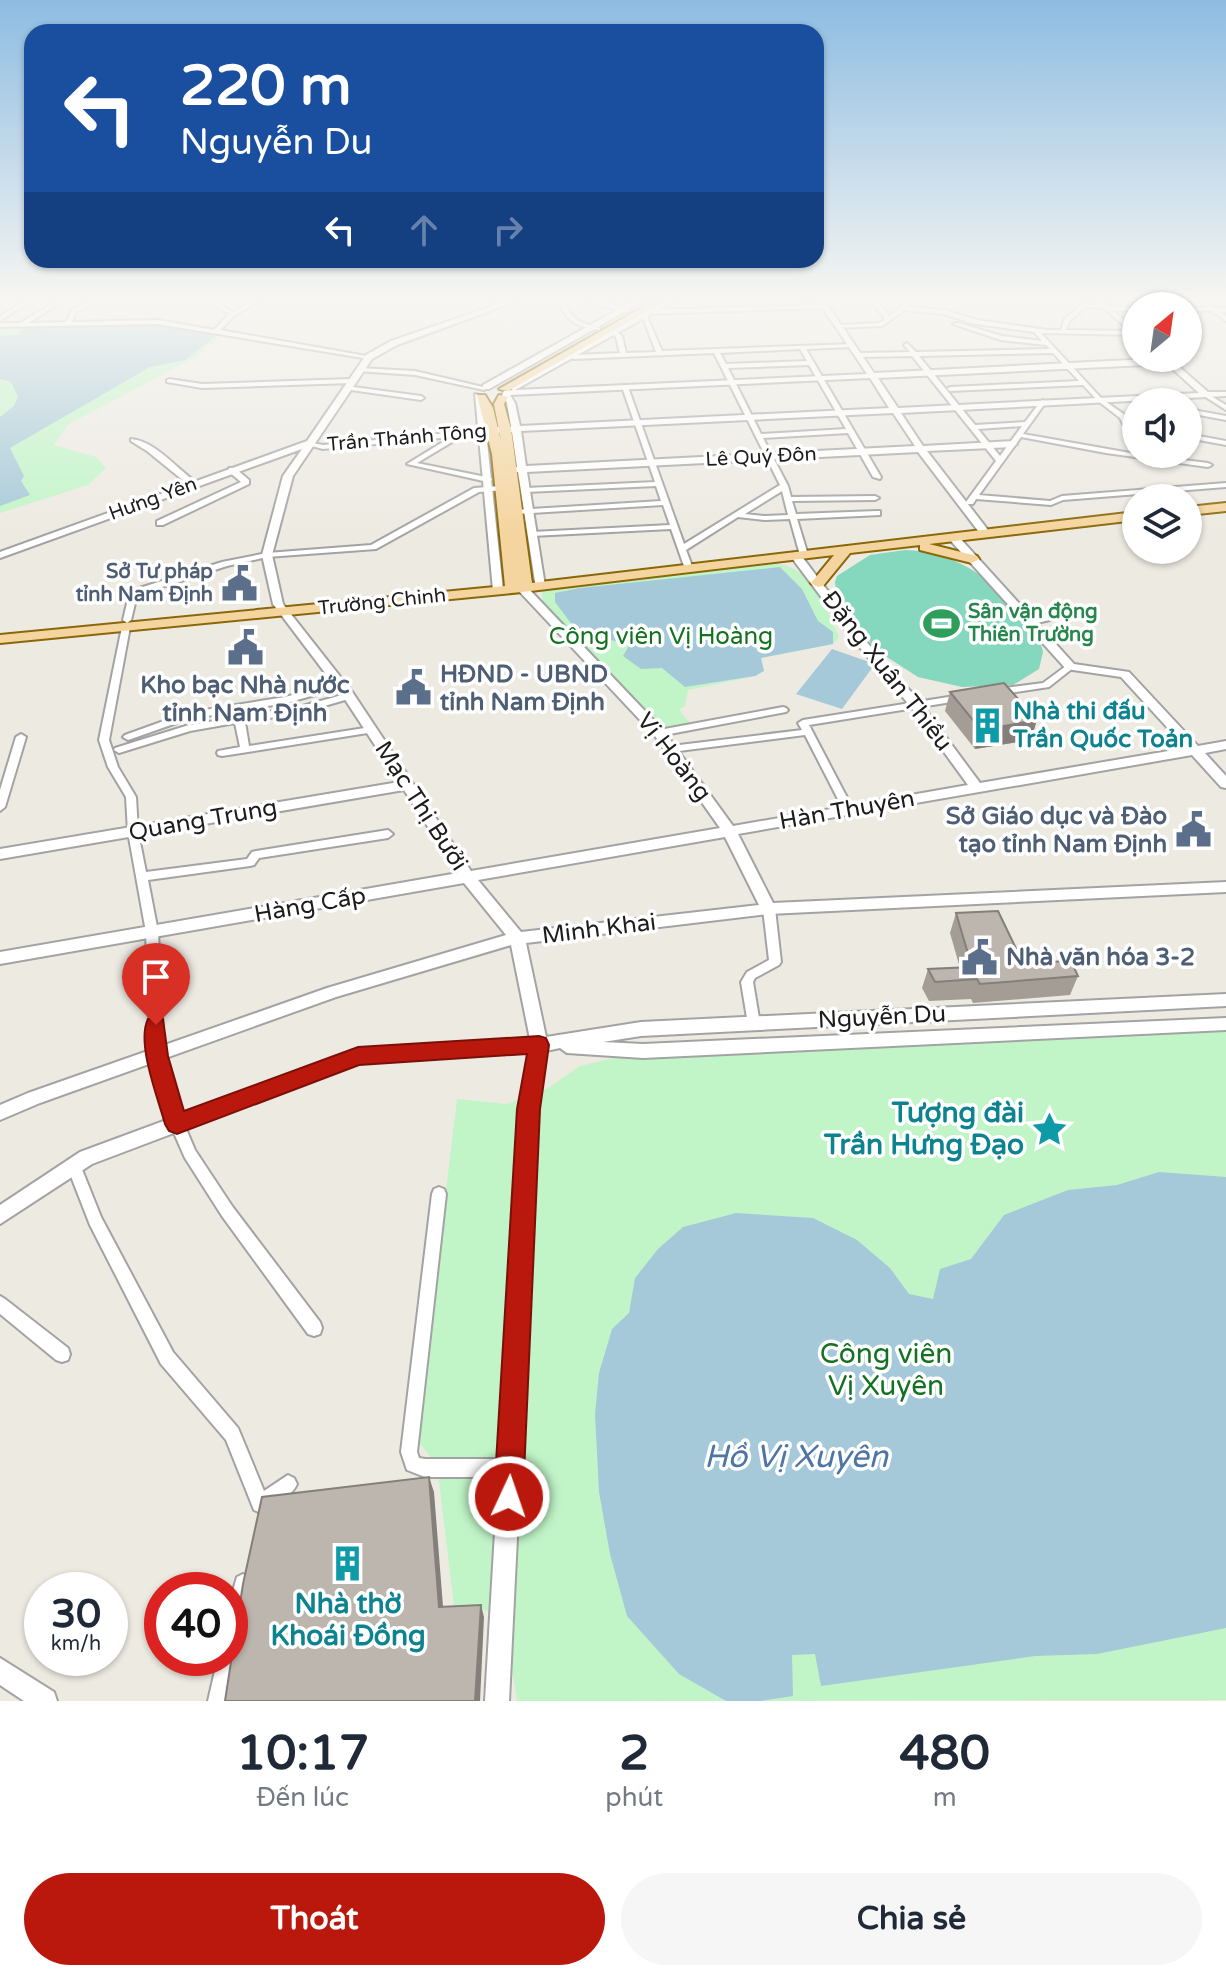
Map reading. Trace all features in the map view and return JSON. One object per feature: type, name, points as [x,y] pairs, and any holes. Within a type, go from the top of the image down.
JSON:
[{"type":"main road","points":[[484,391],[512,377]]},
{"type":"main road","points":[[519,585],[492,485],[499,404],[505,393],[527,377]]},
{"type":"main road","points":[[484,391],[505,393]]},
{"type":"main road","points":[[484,391],[499,430],[509,470],[519,585]]},
{"type":"main road","points":[[1202,512],[1226,509]]},
{"type":"main road","name":"Trường Chinh","points":[[519,585],[1122,519]]},
{"type":"main road","points":[[911,543],[972,559]]},
{"type":"main road","points":[[818,583],[845,551]]},
{"type":"main road","name":"Trường Chinh","points":[[0,636],[762,559]]},
{"type":"street","name":"Mạc Thị Bưởi","points":[[354,377],[288,476],[267,555],[281,608],[345,691],[468,878],[517,938],[539,1045]]},
{"type":"street","points":[[432,377],[484,391]]},
{"type":"street","points":[[729,377],[790,499],[800,556]]},
{"type":"street","points":[[505,393],[811,377]]},
{"type":"street","points":[[819,377],[877,477]]},
{"type":"street","points":[[874,377],[921,449],[986,534]]},
{"type":"street","points":[[933,377],[1000,461]]},
{"type":"street","points":[[1080,377],[1100,400],[1122,416]]},
{"type":"street","points":[[1186,377],[1226,408]]},
{"type":"street","points":[[169,381],[202,386],[348,385],[421,398]]},
{"type":"street","points":[[950,389],[1085,383]]},
{"type":"street","points":[[625,387],[688,566]]},
{"type":"street","name":"Trần Thánh Tông","points":[[1202,396],[1226,394]]},
{"type":"street","name":"Trần Thánh Tông","points":[[307,444],[323,447],[499,430],[1122,400]]},
{"type":"street","points":[[965,509],[1043,402]]},
{"type":"street","points":[[1202,414],[1226,418]]},
{"type":"street","points":[[972,427],[1027,424]]},
{"type":"street","points":[[499,430],[523,469],[532,534],[519,585]]},
{"type":"street","points":[[759,436],[851,431]]},
{"type":"street","points":[[463,433],[411,464],[492,485]]},
{"type":"street","points":[[1202,439],[1226,443]]},
{"type":"street","points":[[133,440],[155,450],[174,471],[193,484]]},
{"type":"street","points":[[1016,440],[1208,465]]},
{"type":"street","name":"Lê Quý Đôn","points":[[509,470],[921,449],[1016,440]]},
{"type":"street","name":"Hưng Yên","points":[[0,555],[307,444]]},
{"type":"street","points":[[160,523],[246,482],[247,479],[232,470]]},
{"type":"street","points":[[526,490],[659,484]]},
{"type":"street","points":[[314,1328],[206,1180],[177,1124],[157,1056],[152,932],[133,832],[131,797],[113,767],[104,740],[126,623],[133,593],[225,564],[267,555],[373,547],[477,490],[492,485]]},
{"type":"street","points":[[974,497],[1051,503],[1062,498],[1226,485]]},
{"type":"street","points":[[682,549],[784,486]]},
{"type":"street","points":[[790,499],[875,498]]},
{"type":"street","points":[[515,512],[666,503]]},
{"type":"street","points":[[737,515],[793,518],[877,513]]},
{"type":"street","points":[[532,534],[674,527]]},
{"type":"street","points":[[954,538],[1070,666],[1125,674],[1226,784]]},
{"type":"street","name":"Đặng Xuân Thiều","points":[[800,556],[859,640],[916,705],[977,788]]},
{"type":"street","name":"Vị Hoàng","points":[[519,585],[659,733],[729,830],[769,909]]},
{"type":"street","points":[[1029,622],[1063,614]]},
{"type":"street","points":[[988,694],[1046,685],[1070,666]]},
{"type":"street","points":[[128,737],[186,716],[345,691]]},
{"type":"street","points":[[119,750],[189,728],[300,710],[345,691]]},
{"type":"street","points":[[848,809],[803,723],[974,696]]},
{"type":"street","points":[[236,708],[245,749]]},
{"type":"street","points":[[659,733],[783,710]]},
{"type":"street","points":[[222,753],[371,730]]},
{"type":"street","points":[[671,749],[808,732]]},
{"type":"street","points":[[0,807],[21,737]]},
{"type":"street","name":"Hàn Thuyên","points":[[468,878],[1226,745]]},
{"type":"street","name":"Quang Trung","points":[[0,854],[406,785]]},
{"type":"street","points":[[141,877],[250,862],[256,855],[388,834]]},
{"type":"street","name":"Hàng Cấp","points":[[0,958],[468,878]]},
{"type":"street","name":"Minh Khai","points":[[0,1113],[34,1098],[333,992],[517,938],[769,909],[1226,887]]},
{"type":"street","points":[[754,1024],[747,982],[751,975],[775,962],[769,909]]},
{"type":"street","name":"Nguyễn Du","points":[[0,1215],[86,1158],[358,1056],[539,1045],[641,1029],[1226,1000]]},
{"type":"street","name":"Nguyễn Du","points":[[539,1045],[643,1051],[1226,1024]]},
{"type":"street","points":[[497,1701],[529,1109],[539,1045]]},
{"type":"street","points":[[74,1166],[95,1220],[167,1358],[232,1434],[259,1512],[288,1484]]},
{"type":"street","points":[[439,1194],[409,1452],[413,1464],[425,1468],[510,1468]]},
{"type":"street","points":[[0,1304],[62,1354]]},
{"type":"street","points":[[246,1572],[247,1567]]},
{"type":"street","points":[[0,1670],[45,1701]]},
{"type":"street","points":[[218,1701],[223,1676]]},
{"type":"green space","points":[[0,377],[157,377],[69,424],[54,445],[96,457],[106,468],[88,485],[0,513]]},
{"type":"green space","name":"Sân vận động Thiên Trường","points":[[905,550],[947,558],[984,578],[1000,591],[1040,641],[1043,652],[1039,669],[1013,685],[962,687],[918,677],[876,650],[837,598],[835,582],[837,576],[870,555]]},
{"type":"green space","name":"Công viên Vị Hoàng","points":[[775,563],[800,573],[817,590],[839,637],[833,644],[761,658],[764,671],[755,676],[688,690],[685,706],[679,710],[693,726],[666,729],[542,602],[542,591],[556,586]]},
{"type":"green space","name":"Công viên Vị Xuyên","points":[[1226,1024],[1226,1700],[517,1701],[503,1613],[454,1606],[437,1465],[416,1439],[457,1099],[507,1104],[548,1088],[580,1066],[643,1051]]},
{"type":"water","points":[[132,377],[10,448],[24,476],[21,481],[30,495],[0,506],[0,417],[14,406],[18,397],[11,382],[0,379]]},
{"type":"water","name":"Công viên Vị Hoàng","points":[[780,567],[802,589],[818,621],[833,632],[833,644],[761,658],[764,671],[755,676],[685,687],[662,668],[641,669],[623,656],[630,644],[600,638],[573,626],[555,602],[555,593],[580,588]]},
{"type":"water","points":[[832,649],[875,664],[842,709],[796,694]]},
{"type":"water","name":"Hồ Vị Xuyên","points":[[1159,1172],[1226,1177],[1226,1628],[1097,1654],[1035,1656],[821,1686],[815,1654],[792,1655],[793,1696],[761,1701],[726,1701],[679,1674],[627,1616],[610,1554],[599,1492],[595,1414],[599,1373],[612,1329],[629,1313],[635,1278],[658,1249],[683,1227],[736,1213],[813,1218],[857,1240],[890,1268],[909,1294],[933,1299],[940,1269],[971,1259],[1004,1215],[1068,1190],[1117,1185]]},
{"type":"building","points":[[1004,683],[1037,720],[981,730],[950,692]]},
{"type":"building","points":[[998,911],[1023,963],[1071,961],[1078,976],[980,984],[977,979],[935,982],[928,969],[972,967],[956,913]]},
{"type":"building","name":"Nhà thờ Khoái Đồng","points":[[429,1477],[439,1607],[481,1605],[475,1701],[225,1701],[229,1676],[248,1676],[246,1572],[262,1497]]},
{"type":"place","name":"Sở Tư pháp tỉnh Nam Định","points":[[239,583]]},
{"type":"place","name":"Sân vận động Thiên Trường","points":[[942,624]]},
{"type":"place","name":"Kho bạc Nhà nước tỉnh Nam Định","points":[[245,648]]},
{"type":"place","name":"HĐND - UBND tỉnh Nam Định","points":[[414,688]]},
{"type":"place","name":"Nhà thi đấu Trần Quốc Toản","points":[[987,725]]},
{"type":"place","name":"Sở Giáo dục và Đào tạo tỉnh Nam Định","points":[[1193,830]]},
{"type":"place","name":"Nhà văn hóa 3-2","points":[[980,957]]},
{"type":"place","name":"Tượng đài Trần Hưng Đạo","points":[[1050,1129]]},
{"type":"place","name":"Nhà thờ Khoái Đồng","points":[[348,1564]]},
{"type":"route","points":[[156,1025],[157,1056],[177,1124],[358,1056],[539,1045],[529,1109],[509,1497]]}]
